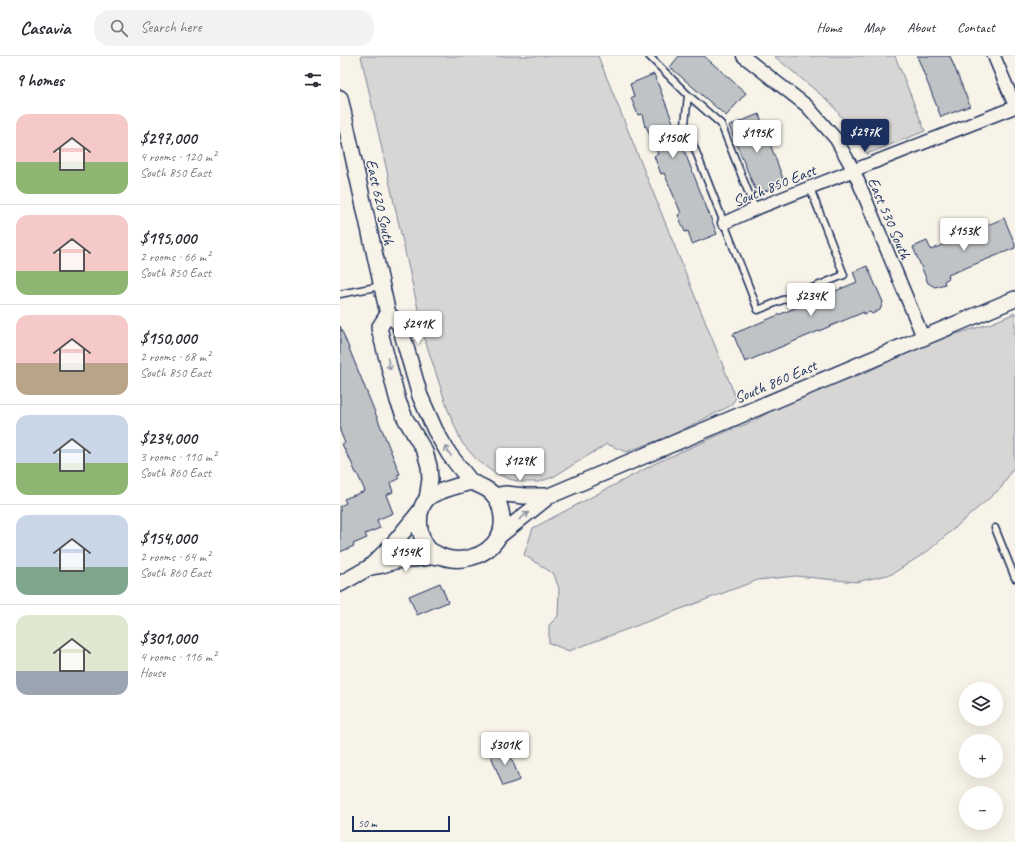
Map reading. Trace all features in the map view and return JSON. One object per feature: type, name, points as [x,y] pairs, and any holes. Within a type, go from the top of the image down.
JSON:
[{"type":"street","name":"East 530 South","points":[[743,56],[807,106],[836,139],[854,171],[923,338]]},
{"type":"street","points":[[994,56],[1015,107]]},
{"type":"street","name":"East 620 South","points":[[340,98],[388,314],[399,324],[420,396],[435,430],[449,454],[471,482]]},
{"type":"street","name":"South 850 East","points":[[724,222],[1015,107]]},
{"type":"street","name":"South 860 East","points":[[499,536],[549,496],[1015,299]]},
{"type":"street","points":[[388,314],[379,328],[398,401],[405,418],[425,452],[429,466],[430,480],[419,523],[421,536],[428,549],[439,556]]},
{"type":"street","points":[[340,584],[370,567],[395,560],[439,556],[454,559],[467,559],[481,554],[499,536],[502,522],[501,508],[494,496],[480,485],[471,482],[451,488],[424,504],[394,543],[370,567]]},
{"type":"street","name":"South 860 East","points":[[494,496],[506,494],[549,496]]},
{"type":"lane","points":[[649,56],[720,124],[756,209]]},
{"type":"lane","points":[[688,95],[684,124],[758,310],[844,275],[810,188]]},
{"type":"lane","points":[[340,294],[381,286]]},
{"type":"lane","points":[[995,528],[1015,578]]},
{"type":"shaded area","points":[[361,56],[598,56],[736,398],[730,406],[670,436],[626,452],[607,444],[553,477],[539,482],[522,482],[509,479],[493,472],[477,460],[462,443],[448,410],[425,340]]},
{"type":"shaded area","points":[[774,56],[895,56],[925,131],[867,154],[832,104]]},
{"type":"shaded area","points":[[1015,313],[1015,465],[1001,488],[928,551],[892,574],[856,582],[796,576],[758,580],[569,651],[549,643],[549,625],[558,616],[559,589],[554,574],[524,555],[533,528],[656,463],[730,430],[752,422],[796,398],[867,372],[906,353],[947,337],[992,323]]},
{"type":"building","points":[[679,56],[704,56],[746,93],[726,116],[670,67]]},
{"type":"building","points":[[917,56],[950,56],[970,106],[941,117]]},
{"type":"building","points":[[654,74],[717,234],[692,244],[688,231],[685,232],[678,215],[681,213],[664,173],[661,174],[654,156],[658,154],[646,126],[645,127],[642,114],[638,115],[631,98],[634,96],[630,84]]},
{"type":"building","points":[[759,114],[785,184],[757,194],[729,126]]},
{"type":"building","points":[[1004,218],[1015,244],[1015,248],[948,275],[949,278],[944,281],[945,284],[935,287],[928,283],[913,247],[927,241],[931,250]]},
{"type":"building","points":[[867,266],[883,302],[880,310],[872,314],[870,312],[864,314],[864,312],[745,362],[733,334],[857,282],[853,272]]},
{"type":"building","points":[[340,326],[400,474],[397,475],[399,479],[390,483],[393,492],[386,495],[393,513],[377,520],[380,528],[365,534],[367,538],[340,552],[340,506],[346,503],[344,499],[365,491],[342,444],[345,443],[340,431]]},
{"type":"building","points":[[440,583],[448,602],[417,615],[409,596]]},
{"type":"building","points":[[507,747],[520,780],[503,786],[490,753]]}]
